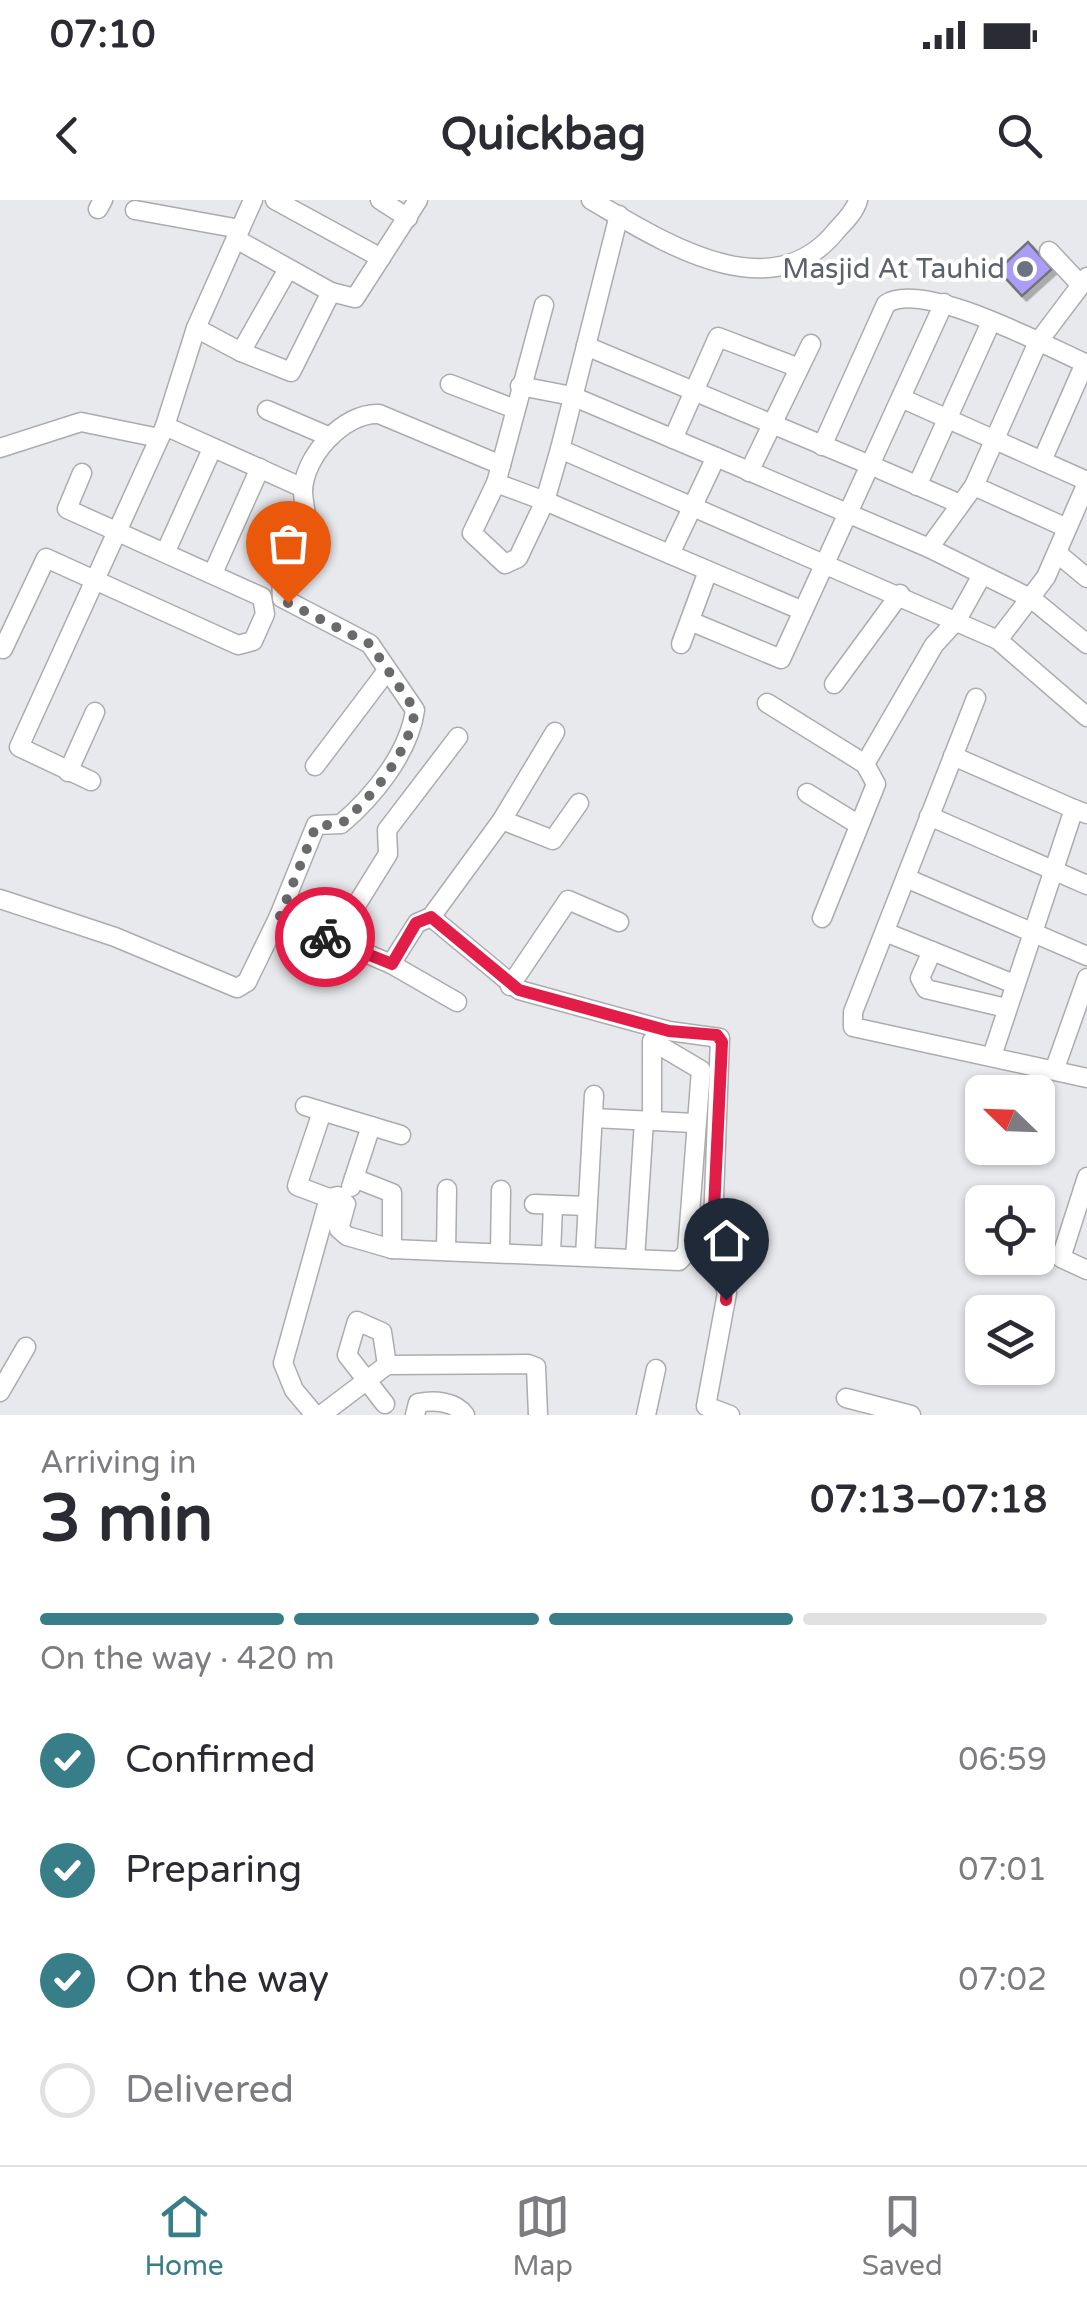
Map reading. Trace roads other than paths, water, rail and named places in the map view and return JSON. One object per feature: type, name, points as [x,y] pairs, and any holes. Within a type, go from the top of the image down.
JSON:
[{"type":"street","points":[[91,782],[18,747],[162,432],[196,328],[252,200]]},
{"type":"street","points":[[275,200],[381,258]]},
{"type":"street","points":[[380,200],[408,218]]},
{"type":"street","points":[[135,210],[238,234],[288,269],[331,292],[355,298],[418,200]]},
{"type":"street","points":[[594,201],[697,258],[725,266],[772,266],[802,260],[823,248],[858,200]]},
{"type":"street","points":[[544,305],[498,474],[472,533],[505,564],[516,562],[545,502],[620,216]]},
{"type":"street","points":[[929,548],[974,486],[1038,342],[1084,281],[1049,252]]},
{"type":"street","points":[[240,352],[288,269]]},
{"type":"street","points":[[196,328],[240,352],[291,372],[331,292]]},
{"type":"street","points":[[822,446],[886,304],[894,299],[944,303],[1086,364],[1042,461]]},
{"type":"street","points":[[690,621],[780,659],[944,303]]},
{"type":"street","points":[[917,486],[991,322]]},
{"type":"street","points":[[674,440],[718,337],[799,368]]},
{"type":"street","points":[[749,472],[810,344]]},
{"type":"street","points":[[586,346],[960,504]]},
{"type":"street","points":[[450,384],[515,408]]},
{"type":"street","points":[[520,386],[572,396],[929,548],[1032,599],[1087,644]]},
{"type":"street","points":[[901,398],[1087,482],[1083,506],[1067,528],[1032,599],[998,640]]},
{"type":"street","points":[[267,410],[330,436]]},
{"type":"street","points":[[0,899],[115,937],[236,988],[247,982],[280,916],[316,826],[344,822],[381,780],[411,729],[413,704],[386,672],[370,644],[282,598],[281,578],[308,540],[303,488],[330,436],[364,413],[379,414],[545,502],[802,611]]},
{"type":"street","points":[[0,448],[81,422],[162,432],[303,488]]},
{"type":"street","points":[[166,552],[212,449]]},
{"type":"street","points":[[560,449],[825,561],[998,640],[1087,716]]},
{"type":"street","points":[[670,554],[716,457]]},
{"type":"street","points":[[213,573],[260,468]]},
{"type":"street","points":[[3,648],[46,558],[246,646],[253,642],[266,605],[253,590],[67,509],[82,473]]},
{"type":"street","points":[[974,486],[1067,528]]},
{"type":"street","points":[[1057,553],[1087,578]]},
{"type":"street","points":[[681,644],[708,571]]},
{"type":"street","points":[[865,764],[934,645],[957,620],[982,574]]},
{"type":"street","points":[[834,684],[900,594]]},
{"type":"street","points":[[315,766],[386,672]]},
{"type":"street","points":[[976,698],[853,1012],[853,1027],[1087,1078]]},
{"type":"street","points":[[767,703],[865,764],[876,784],[822,918]]},
{"type":"street","points":[[68,772],[95,712]]},
{"type":"street","points":[[392,964],[416,923],[431,917],[502,820],[540,764],[555,732]]},
{"type":"street","points":[[334,941],[388,854],[387,830],[458,737]]},
{"type":"street","points":[[953,756],[1081,812],[1052,871],[992,1056]]},
{"type":"street","points":[[807,793],[859,825]]},
{"type":"street","points":[[502,820],[553,840],[579,803]]},
{"type":"street","points":[[929,816],[1087,885]]},
{"type":"street","points":[[906,878],[1087,956]]},
{"type":"street","points":[[510,986],[568,900],[619,922]]},
{"type":"street","points":[[280,916],[392,964],[456,1002]]},
{"type":"street","points":[[431,917],[510,986],[669,1031],[712,1033],[720,1038],[712,1251],[727,1293],[706,1406],[730,1415]]},
{"type":"street","points":[[885,932],[1014,984]]},
{"type":"street","points":[[932,951],[920,978],[926,989],[1006,1008]]},
{"type":"street","points":[[1055,1068],[1087,978]]},
{"type":"street","points":[[337,1201],[339,1229],[347,1236],[392,1249],[678,1261],[687,1252],[701,1070],[652,1042],[635,1259]]},
{"type":"street","points":[[585,1256],[594,1095]]},
{"type":"street","points":[[337,1201],[297,1186],[314,1109],[401,1135]]},
{"type":"street","points":[[592,1118],[694,1123]]},
{"type":"street","points":[[371,1126],[354,1178],[337,1201],[283,1363],[294,1390],[318,1415],[387,1365],[528,1364],[536,1367],[538,1415]]},
{"type":"street","points":[[1087,1177],[1062,1256],[1087,1270]]},
{"type":"street","points":[[354,1178],[389,1190],[395,1197],[392,1249]]},
{"type":"street","points":[[446,1189],[446,1251]]},
{"type":"street","points":[[500,1253],[501,1190]]},
{"type":"street","points":[[551,1255],[543,1204],[587,1206]]},
{"type":"street","points":[[385,1404],[364,1382],[346,1348],[358,1321],[382,1332],[387,1365]]},
{"type":"street","points":[[0,1392],[26,1347]]},
{"type":"street","points":[[646,1415],[656,1369]]},
{"type":"street","points":[[846,1398],[911,1415]]},
{"type":"street","points":[[415,1415],[418,1404],[425,1402],[447,1403],[465,1415]]},
{"type":"place","name":"Masjid At Tauhid","points":[[1025,269]]}]
